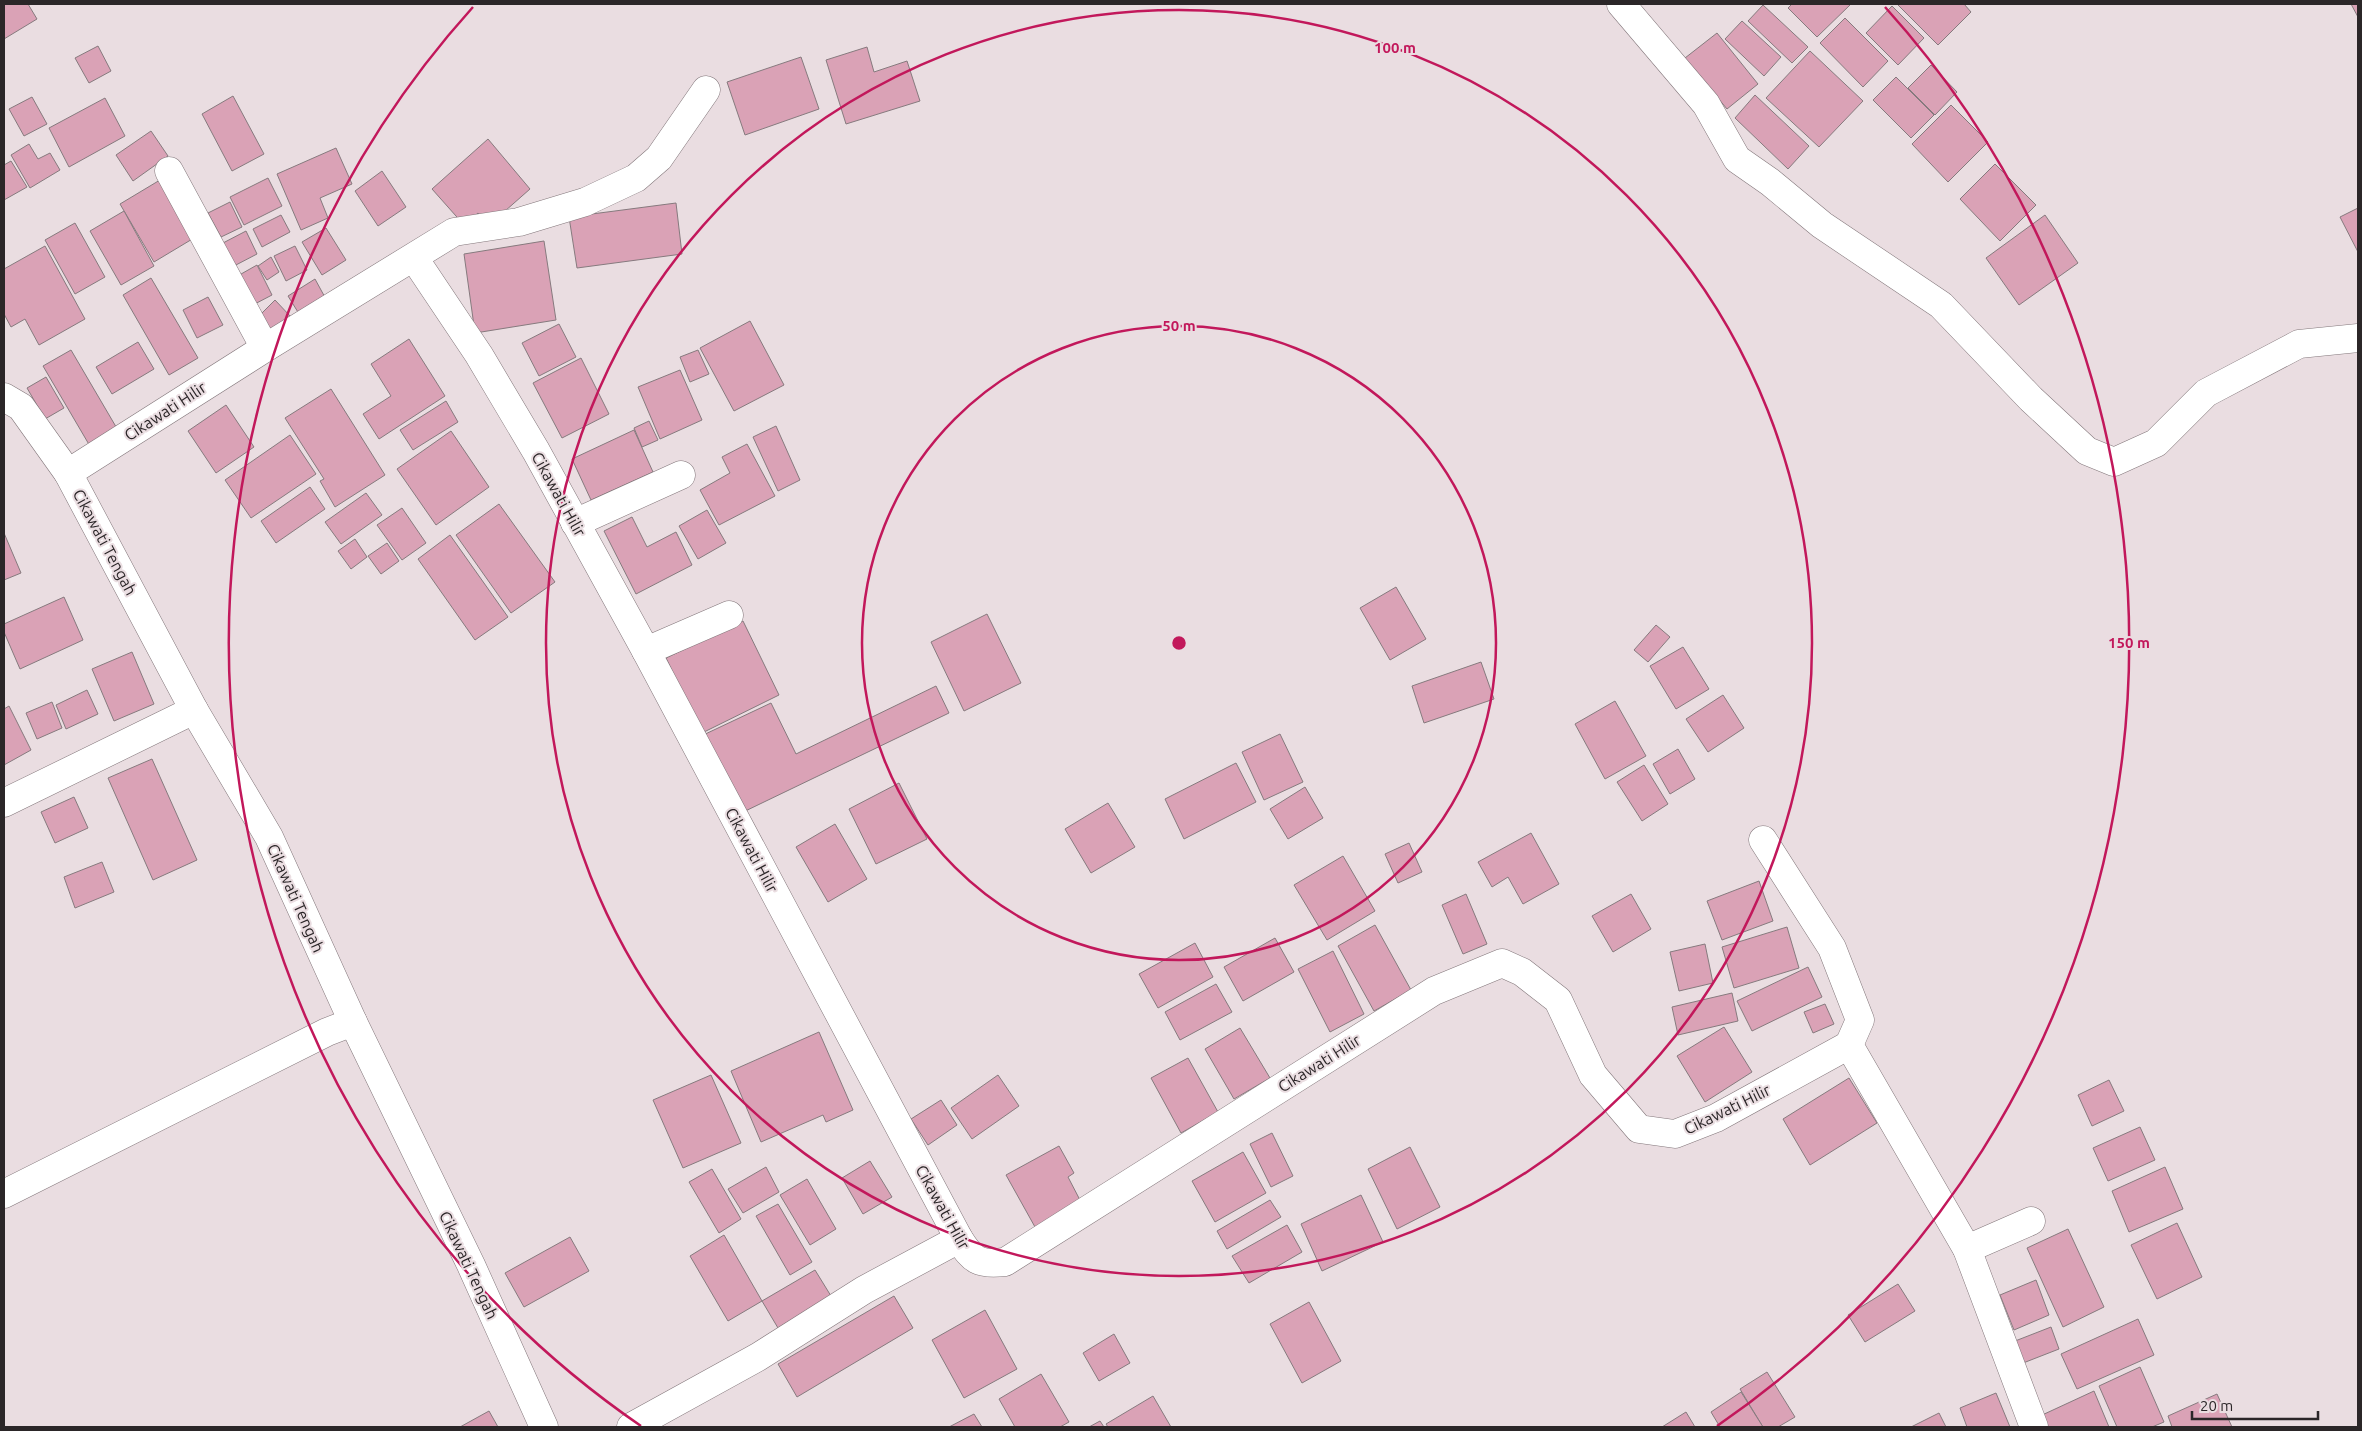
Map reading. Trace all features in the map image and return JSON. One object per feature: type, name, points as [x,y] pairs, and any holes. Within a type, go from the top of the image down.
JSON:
[{"type":"street","points":[[1621,4],[1706,104],[1737,159],[1770,182],[1822,225],[1940,304],[2031,399],[2066,429],[2087,451],[2114,462],[2156,443],[2206,393],[2299,344],[2358,338]]},
{"type":"street","points":[[414,258],[454,232],[519,222],[586,202],[636,178],[659,158],[706,90]]},
{"type":"street","points":[[169,171],[265,348]]},
{"type":"street","name":"Cikawati Hilir","points":[[68,473],[265,348],[414,258],[479,355],[575,523],[646,651],[959,1239],[971,1257],[987,1264],[1005,1262],[1434,991],[1502,963],[1522,972],[1558,1000],[1592,1075],[1639,1129],[1675,1134],[1716,1118],[1849,1045]]},
{"type":"street","name":"Cikawati Tengah","points":[[4,380],[12,402],[68,473],[194,710],[269,838],[353,1022],[471,1266],[544,1427]]},
{"type":"street","points":[[575,523],[681,475]]},
{"type":"street","points":[[646,651],[729,614]]},
{"type":"street","points":[[4,803],[194,710]]},
{"type":"street","points":[[1763,840],[1832,948],[1860,1020],[1849,1045],[1968,1249],[2034,1427]]},
{"type":"street","points":[[4,1194],[327,1032],[353,1022]]},
{"type":"street","points":[[1968,1249],[2031,1221]]},
{"type":"street","points":[[631,1427],[758,1357],[864,1290],[959,1239]]},
{"type":"building","points":[[4,4],[28,4],[37,19],[4,39]]},
{"type":"building","points":[[1792,4],[1851,4],[1817,37],[1788,8]]},
{"type":"building","points":[[1897,4],[1964,4],[1971,12],[1938,45]]},
{"type":"building","points":[[2351,4],[2358,4],[2358,17]]},
{"type":"building","points":[[1763,5],[1808,47],[1792,63],[1748,21]]},
{"type":"building","points":[[1892,6],[1924,38],[1898,65],[1866,33]]},
{"type":"building","points":[[1845,18],[1888,61],[1863,87],[1820,43]]},
{"type":"building","points":[[1742,21],[1781,57],[1764,76],[1725,39]]},
{"type":"building","points":[[1717,33],[1758,84],[1727,109],[1685,58]]},
{"type":"building","points":[[98,46],[111,71],[89,83],[75,58]]},
{"type":"building","points":[[867,47],[874,72],[907,61],[920,101],[846,124],[826,60]]},
{"type":"building","points":[[1810,51],[1863,101],[1819,147],[1766,98]]},
{"type":"building","points":[[801,57],[819,109],[745,135],[727,82]]},
{"type":"building","points":[[1931,65],[1957,92],[1935,115],[1908,88]]},
{"type":"building","points":[[1896,77],[1934,115],[1911,138],[1873,100]]},
{"type":"building","points":[[1755,95],[1809,146],[1788,169],[1735,118]]},
{"type":"building","points":[[233,96],[264,154],[232,171],[202,114]]},
{"type":"building","points":[[32,97],[47,124],[24,136],[9,109]]},
{"type":"building","points":[[105,98],[125,136],[69,167],[49,128]]},
{"type":"building","points":[[1951,105],[1988,142],[1948,182],[1912,144]]},
{"type":"building","points":[[151,131],[168,156],[133,181],[116,155]]},
{"type":"building","points":[[488,139],[530,189],[488,226],[478,213],[464,225],[432,189]]},
{"type":"building","points":[[29,144],[38,159],[50,153],[60,170],[30,188],[11,155]]},
{"type":"building","points":[[336,148],[352,184],[320,198],[328,218],[301,230],[277,174]]},
{"type":"building","points":[[11,161],[27,187],[4,200],[4,165]]},
{"type":"building","points":[[1995,164],[2036,205],[2000,241],[1960,199]]},
{"type":"building","points":[[382,171],[406,207],[378,226],[355,191]]},
{"type":"building","points":[[165,177],[199,235],[154,262],[120,204]]},
{"type":"building","points":[[268,178],[282,206],[244,225],[230,197]]},
{"type":"building","points":[[230,202],[242,227],[221,237],[208,213]]},
{"type":"building","points":[[676,203],[682,254],[577,268],[569,217]]},
{"type":"building","points":[[2358,208],[2358,252],[2340,217]]},
{"type":"building","points":[[124,211],[154,266],[121,285],[90,231]]},
{"type":"building","points":[[281,215],[290,232],[262,247],[253,229]]},
{"type":"building","points":[[2045,215],[2078,263],[2019,305],[1986,258]]},
{"type":"building","points":[[75,223],[105,277],[75,294],[45,240]]},
{"type":"building","points":[[326,228],[346,260],[322,275],[302,242]]},
{"type":"building","points":[[246,231],[257,254],[234,266],[223,243]]},
{"type":"building","points":[[544,241],[556,320],[475,333],[464,254]]},
{"type":"building","points":[[45,246],[85,319],[39,345],[25,319],[11,327],[4,314],[4,269]]},
{"type":"building","points":[[295,246],[307,270],[286,281],[274,256]]},
{"type":"building","points":[[271,257],[279,272],[267,280],[258,266]]},
{"type":"building","points":[[257,265],[272,295],[249,307],[234,278]]},
{"type":"building","points":[[151,278],[198,358],[169,375],[123,295]]},
{"type":"building","points":[[315,279],[327,301],[301,317],[288,296]]},
{"type":"building","points":[[208,297],[223,325],[197,338],[183,310]]},
{"type":"building","points":[[275,300],[291,317],[273,333],[258,317]]},
{"type":"building","points":[[750,321],[784,385],[734,411],[700,348]]},
{"type":"building","points":[[559,324],[576,357],[539,376],[522,343]]},
{"type":"building","points":[[409,339],[445,396],[379,439],[363,414],[391,396],[371,364]]},
{"type":"building","points":[[138,342],[154,369],[112,394],[96,367]]},
{"type":"building","points":[[71,350],[122,437],[94,453],[43,366]]},
{"type":"building","points":[[698,350],[709,374],[690,382],[680,357]]},
{"type":"building","points":[[581,358],[609,414],[562,438],[533,383]]},
{"type":"building","points":[[680,370],[702,420],[660,439],[638,387]]},
{"type":"building","points":[[46,377],[64,408],[45,419],[27,388]]},
{"type":"building","points":[[331,389],[385,475],[335,507],[320,481],[324,479],[285,418]]},
{"type":"building","points":[[446,401],[458,422],[413,450],[400,430]]},
{"type":"building","points":[[226,405],[254,447],[216,473],[188,431]]},
{"type":"building","points":[[649,421],[658,440],[642,447],[634,428]]},
{"type":"building","points":[[776,426],[800,480],[778,491],[753,437]]},
{"type":"building","points":[[634,430],[653,472],[591,500],[572,459]]},
{"type":"building","points":[[451,431],[489,487],[436,525],[397,469]]},
{"type":"building","points":[[290,435],[316,474],[251,518],[225,480]]},
{"type":"building","points":[[747,444],[775,496],[719,525],[700,490],[730,473],[722,457]]},
{"type":"building","points":[[310,487],[325,509],[276,543],[261,521]]},
{"type":"building","points":[[366,493],[382,515],[341,544],[325,522]]},
{"type":"building","points":[[499,504],[555,582],[511,613],[456,535]]},
{"type":"building","points":[[402,508],[426,543],[402,560],[377,525]]},
{"type":"building","points":[[707,510],[726,543],[698,559],[679,526]]},
{"type":"building","points":[[632,517],[647,547],[676,532],[692,565],[636,594],[604,531]]},
{"type":"building","points":[[4,533],[21,573],[4,580]]},
{"type":"building","points":[[450,535],[508,617],[475,640],[418,559]]},
{"type":"building","points":[[355,539],[367,557],[351,569],[338,551]]},
{"type":"building","points":[[387,543],[399,561],[381,574],[368,556]]},
{"type":"building","points":[[1396,587],[1426,639],[1390,660],[1360,608]]},
{"type":"building","points":[[64,597],[83,640],[20,669],[4,632],[4,624]]},
{"type":"building","points":[[987,614],[1021,683],[964,711],[931,642]]},
{"type":"building","points":[[743,621],[779,695],[702,733],[666,658]]},
{"type":"building","points":[[1656,625],[1670,637],[1648,662],[1634,650]]},
{"type":"building","points":[[1683,647],[1709,689],[1676,709],[1650,666]]},
{"type":"building","points":[[132,652],[154,704],[114,721],[92,669]]},
{"type":"building","points":[[1481,662],[1494,699],[1424,723],[1412,686]]},
{"type":"building","points":[[936,686],[949,713],[737,815],[699,737],[771,703],[796,754]]},
{"type":"building","points":[[87,690],[98,714],[66,729],[56,705]]},
{"type":"building","points":[[1723,695],[1744,728],[1708,752],[1686,719]]},
{"type":"building","points":[[1615,701],[1646,756],[1605,779],[1575,724]]},
{"type":"building","points":[[52,702],[62,728],[37,739],[26,713]]},
{"type":"building","points":[[9,706],[31,750],[4,765],[4,709]]},
{"type":"building","points":[[1280,734],[1303,782],[1264,800],[1242,752]]},
{"type":"building","points":[[1678,749],[1695,779],[1670,794],[1653,764]]},
{"type":"building","points":[[152,759],[197,860],[153,880],[108,778]]},
{"type":"building","points":[[1236,763],[1256,802],[1184,839],[1165,799]]},
{"type":"building","points":[[1644,765],[1668,804],[1642,821],[1617,782]]},
{"type":"building","points":[[899,783],[927,839],[876,864],[849,809]]},
{"type":"building","points":[[1305,787],[1323,818],[1288,839],[1270,809]]},
{"type":"building","points":[[74,797],[88,828],[55,843],[41,812]]},
{"type":"building","points":[[1108,803],[1135,847],[1091,873],[1065,829]]},
{"type":"building","points":[[835,824],[867,879],[828,902],[796,847]]},
{"type":"building","points":[[1531,833],[1559,884],[1523,904],[1508,877],[1492,887],[1478,862]]},
{"type":"building","points":[[1409,843],[1422,872],[1398,883],[1385,854]]},
{"type":"building","points":[[1343,856],[1375,911],[1327,940],[1294,885]]},
{"type":"building","points":[[102,862],[114,892],[75,908],[64,877]]},
{"type":"building","points":[[1759,881],[1773,921],[1722,940],[1707,901]]},
{"type":"building","points":[[1466,894],[1487,944],[1463,954],[1442,905]]},
{"type":"building","points":[[1631,894],[1651,929],[1613,952],[1592,916]]},
{"type":"building","points":[[1375,925],[1411,990],[1374,1011],[1338,946]]},
{"type":"building","points":[[1787,927],[1799,968],[1734,988],[1722,947]]},
{"type":"building","points":[[1275,938],[1294,972],[1243,1001],[1224,967]]},
{"type":"building","points":[[1195,943],[1213,977],[1158,1008],[1139,974]]},
{"type":"building","points":[[1705,944],[1713,983],[1679,991],[1670,952]]},
{"type":"building","points":[[1333,951],[1364,1014],[1330,1032],[1298,969]]},
{"type":"building","points":[[1808,967],[1822,997],[1752,1031],[1737,1001]]},
{"type":"building","points":[[1216,984],[1232,1012],[1180,1040],[1165,1012]]},
{"type":"building","points":[[1732,993],[1738,1021],[1678,1035],[1672,1007]]},
{"type":"building","points":[[1825,1004],[1834,1024],[1813,1033],[1804,1012]]},
{"type":"building","points":[[1724,1027],[1752,1072],[1705,1102],[1677,1056]]},
{"type":"building","points":[[1240,1028],[1270,1078],[1234,1099],[1205,1049]]},
{"type":"building","points":[[819,1032],[853,1110],[826,1122],[823,1115],[761,1142],[731,1071]]},
{"type":"building","points":[[1188,1058],[1218,1112],[1181,1133],[1151,1078]]},
{"type":"building","points":[[711,1075],[741,1143],[683,1168],[653,1100]]},
{"type":"building","points":[[998,1075],[1019,1106],[972,1139],[951,1108]]},
{"type":"building","points":[[1849,1078],[1877,1123],[1810,1165],[1783,1119]]},
{"type":"building","points":[[2109,1080],[2124,1111],[2092,1126],[2078,1095]]},
{"type":"building","points":[[941,1100],[957,1125],[928,1145],[911,1119]]},
{"type":"building","points":[[2140,1127],[2155,1160],[2108,1181],[2093,1148]]},
{"type":"building","points":[[1272,1133],[1293,1176],[1271,1187],[1250,1144]]},
{"type":"building","points":[[1059,1146],[1074,1173],[1068,1177],[1081,1202],[1035,1227],[1006,1175]]},
{"type":"building","points":[[1410,1147],[1440,1207],[1397,1229],[1368,1169]]},
{"type":"building","points":[[1243,1152],[1266,1193],[1215,1222],[1192,1181]]},
{"type":"building","points":[[870,1161],[892,1197],[863,1214],[842,1178]]},
{"type":"building","points":[[766,1167],[779,1192],[743,1213],[728,1189]]},
{"type":"building","points":[[2165,1167],[2183,1209],[2129,1232],[2112,1191]]},
{"type":"building","points":[[712,1169],[741,1219],[719,1233],[689,1182]]},
{"type":"building","points":[[807,1179],[836,1229],[810,1245],[780,1195]]},
{"type":"building","points":[[1361,1195],[1383,1242],[1322,1271],[1301,1224]]},
{"type":"building","points":[[1270,1200],[1281,1217],[1227,1249],[1217,1231]]},
{"type":"building","points":[[778,1204],[812,1262],[790,1275],[756,1216]]},
{"type":"building","points":[[2177,1223],[2202,1277],[2157,1299],[2131,1245]]},
{"type":"building","points":[[1287,1225],[1302,1252],[1249,1283],[1232,1256]]},
{"type":"building","points":[[2068,1229],[2104,1307],[2063,1327],[2027,1248]]},
{"type":"building","points":[[724,1235],[762,1301],[728,1321],[690,1256]]},
{"type":"building","points":[[570,1237],[589,1271],[524,1307],[505,1273]]},
{"type":"building","points":[[815,1270],[831,1296],[778,1328],[762,1301]]},
{"type":"building","points":[[2036,1280],[2049,1315],[2014,1330],[2000,1295]]},
{"type":"building","points":[[1898,1284],[1915,1311],[1865,1342],[1848,1315]]},
{"type":"building","points":[[894,1296],[913,1328],[797,1397],[778,1364]]},
{"type":"building","points":[[1309,1302],[1341,1361],[1302,1383],[1270,1324]]},
{"type":"building","points":[[985,1310],[1017,1369],[964,1398],[932,1340]]},
{"type":"building","points":[[2138,1319],[2154,1355],[2077,1389],[2061,1354]]},
{"type":"building","points":[[2051,1327],[2059,1349],[2018,1365],[2010,1343]]},
{"type":"building","points":[[1114,1334],[1130,1363],[1099,1381],[1083,1353]]},
{"type":"building","points":[[2140,1367],[2164,1422],[2152,1427],[2117,1427],[2099,1386]]},
{"type":"building","points":[[1767,1372],[1795,1417],[1778,1427],[1763,1427],[1740,1389]]},
{"type":"building","points":[[1041,1374],[1069,1422],[1060,1427],[1015,1427],[999,1399]]},
{"type":"building","points":[[2094,1391],[2109,1427],[2045,1427],[2040,1416]]},
{"type":"building","points":[[1741,1392],[1763,1427],[1720,1427],[1711,1412]]},
{"type":"building","points":[[1996,1393],[2010,1427],[1967,1427],[1960,1408]]},
{"type":"building","points":[[2217,1394],[2232,1427],[2172,1427],[2168,1416]]},
{"type":"building","points":[[1153,1396],[1171,1427],[1108,1427],[1106,1424]]},
{"type":"building","points":[[489,1411],[498,1427],[460,1427]]},
{"type":"building","points":[[1686,1412],[1695,1427],[1662,1427]]},
{"type":"building","points":[[1939,1413],[1946,1427],[1911,1427]]},
{"type":"building","points":[[974,1414],[982,1427],[949,1427]]},
{"type":"building","points":[[1100,1421],[1104,1427],[1089,1427]]}]
